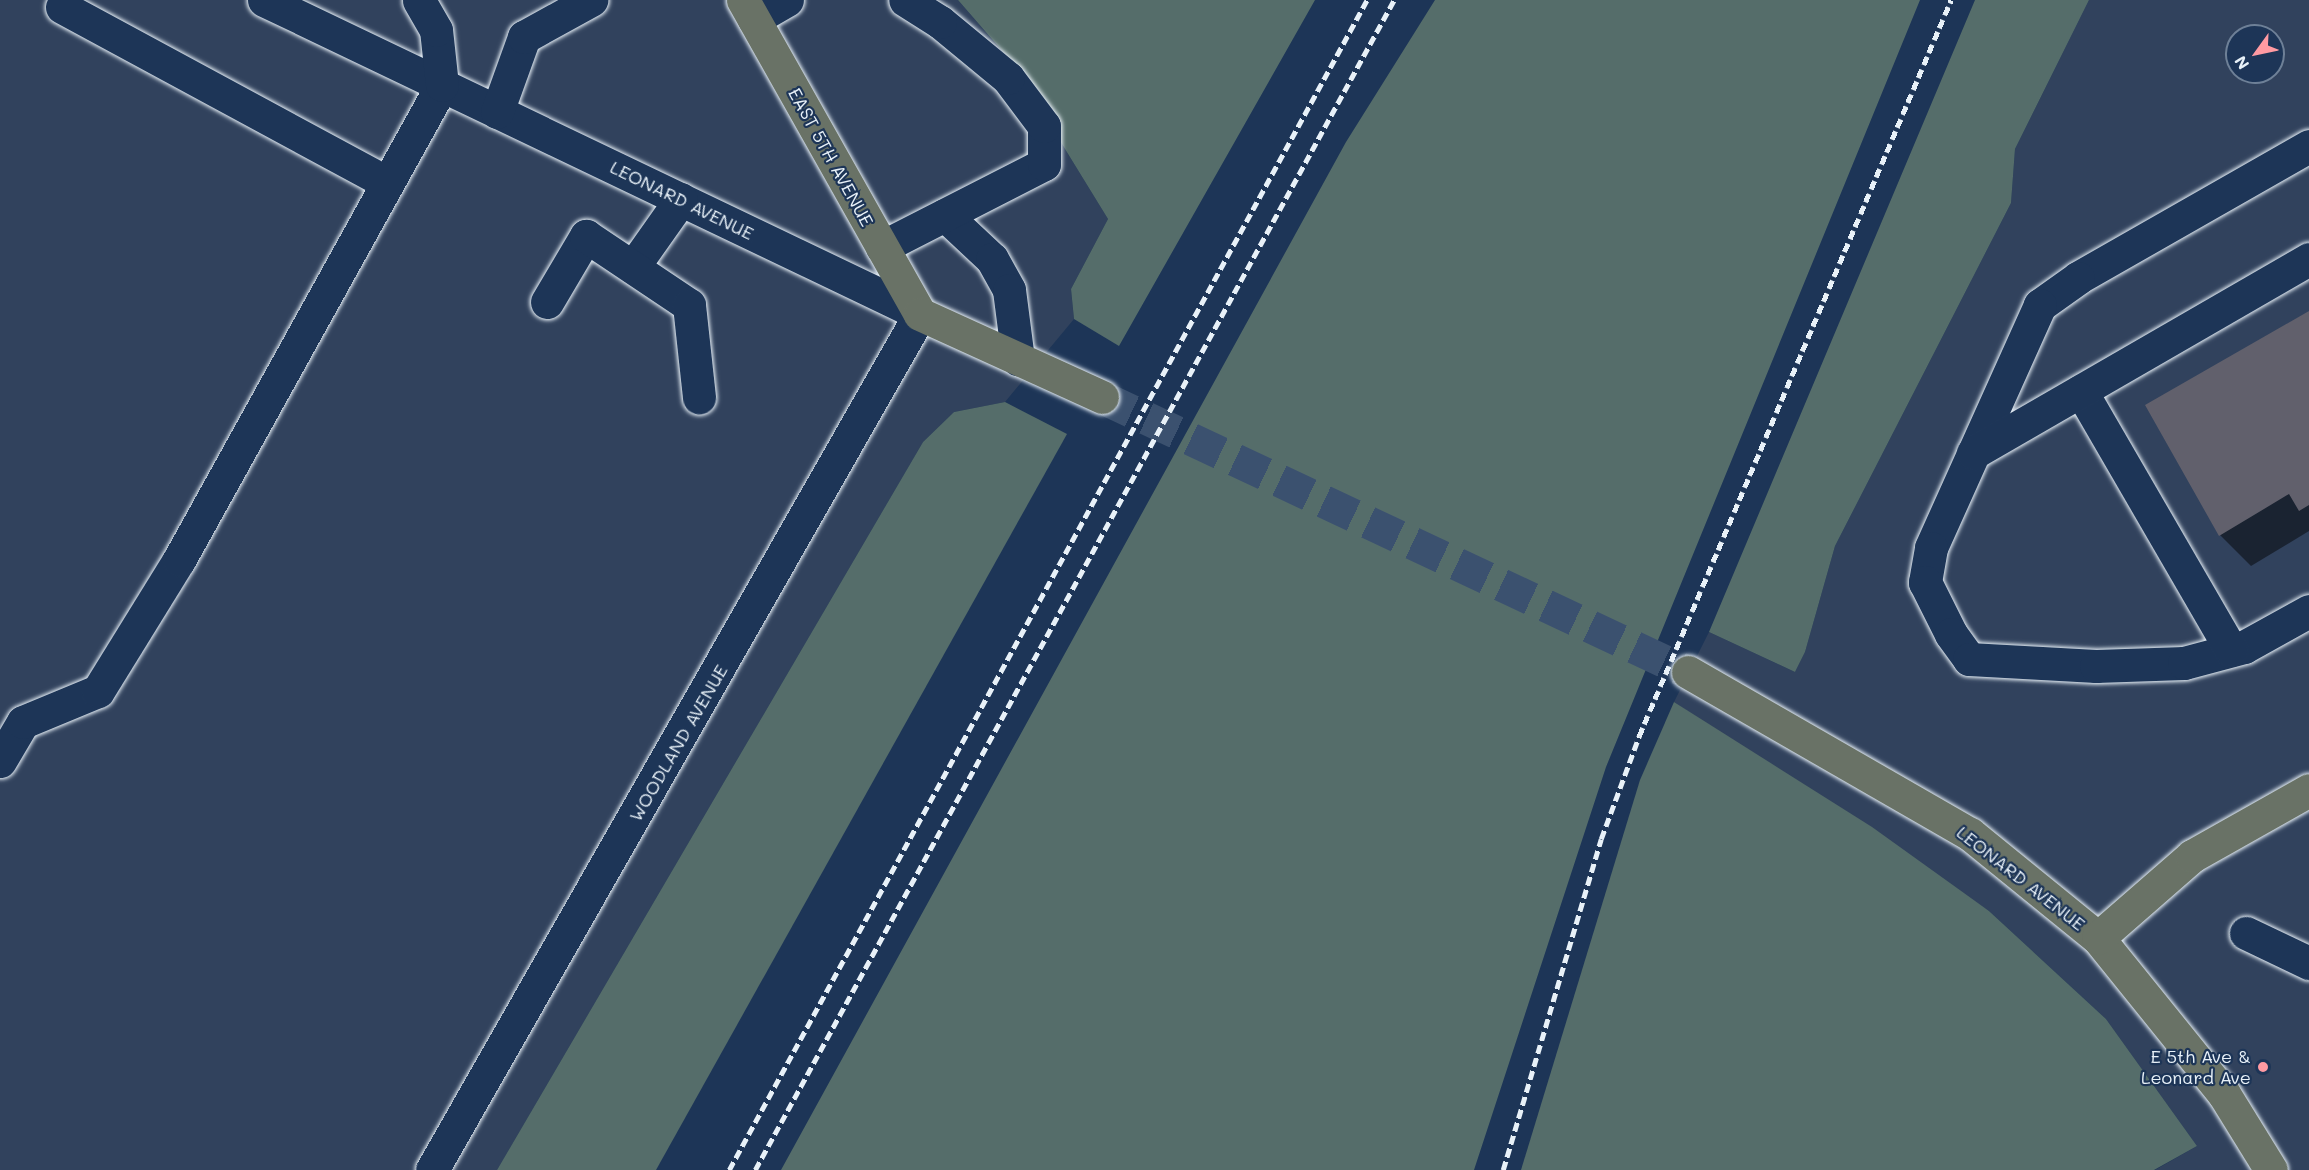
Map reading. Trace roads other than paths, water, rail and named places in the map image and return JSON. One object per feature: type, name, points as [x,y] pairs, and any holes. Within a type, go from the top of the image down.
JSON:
[{"type":"main road","name":"EAST 5TH AVENUE","points":[[748,10],[920,314]]},
{"type":"main road","name":"LEONARD AVENUE","points":[[920,314],[1102,397]]},
{"type":"main road","name":"LEONARD AVENUE","points":[[1688,672],[1970,834],[2098,938],[2192,856],[2309,790]]},
{"type":"main road","points":[[2098,938],[2224,1094],[2271,1170]]},
{"type":"street","name":"LEONARD AVENUE","points":[[264,0],[920,314]]},
{"type":"street","points":[[0,761],[23,722],[98,691],[179,560],[385,182],[442,85],[436,30],[419,0]]},
{"type":"street","points":[[497,111],[524,37],[591,0]]},
{"type":"street","points":[[748,10],[788,0]]},
{"type":"street","points":[[882,247],[1044,164],[1044,126],[1008,78],[940,22],[905,0]]},
{"type":"street","points":[[62,7],[385,182]]},
{"type":"street","points":[[2309,146],[2078,278],[2040,304],[1930,548],[1925,582],[1951,634],[1969,658],[2107,665],[2184,663],[2244,647],[2309,611]]},
{"type":"street","points":[[633,267],[681,199]]},
{"type":"street","points":[[945,215],[992,260],[1009,290],[1017,359]]},
{"type":"street","points":[[547,302],[586,236],[689,305],[699,398]]},
{"type":"street","points":[[1973,453],[2309,259]]},
{"type":"street","name":"WOODLAND AVENUE","points":[[432,1170],[920,314]]},
{"type":"street","points":[[2080,391],[2231,650]]},
{"type":"street","points":[[2246,933],[2309,963]]},
{"type":"tunnel","points":[[1102,397],[1688,672]]},
{"type":"railway","points":[[729,1170],[1367,0]]},
{"type":"railway","points":[[755,1170],[1394,0]]},
{"type":"railway","points":[[1503,1170],[1601,839],[1639,736],[1951,0]]},
{"type":"place","name":"E 5th Ave & Leonard Ave","points":[[2263,1067]]}]
